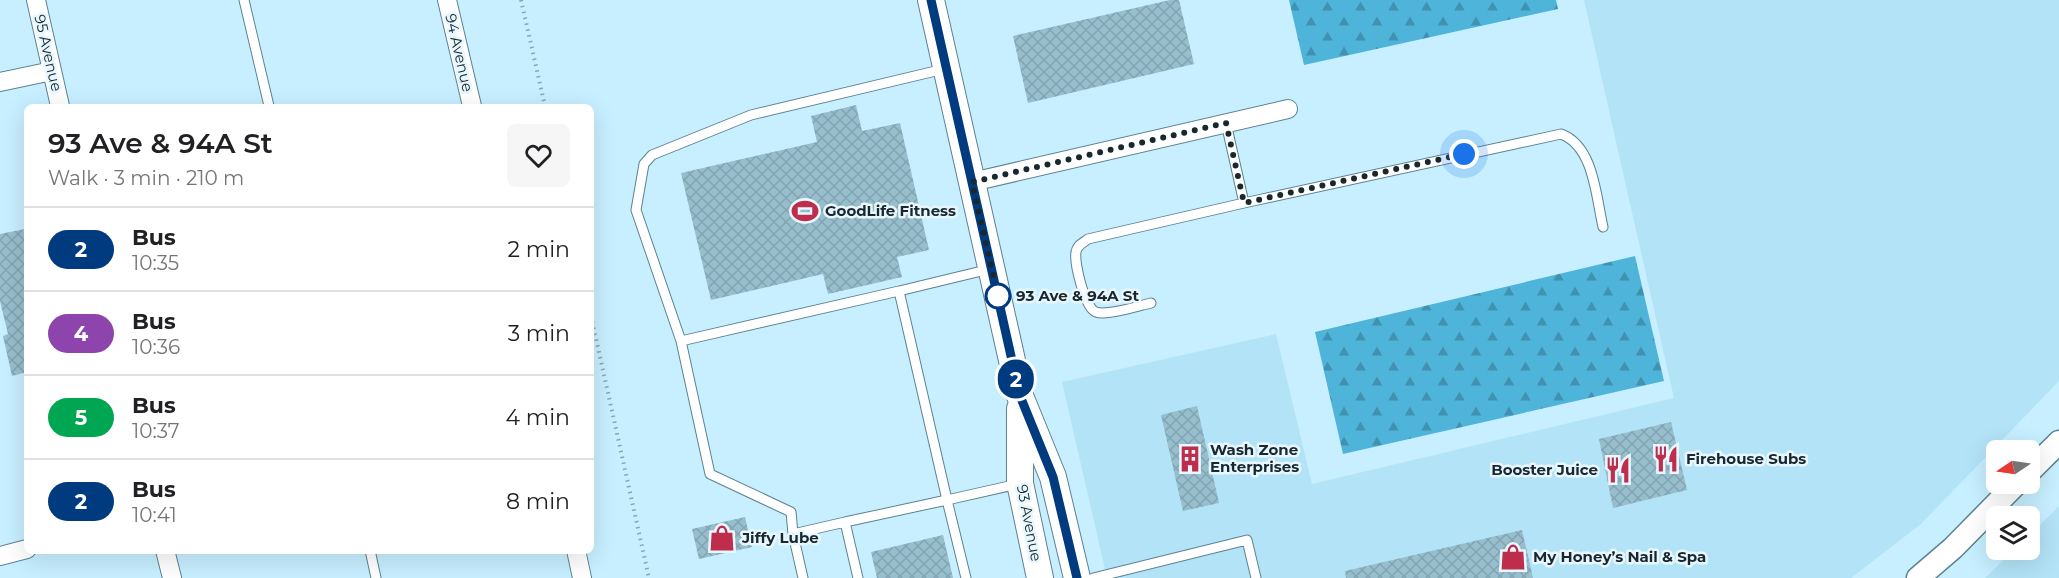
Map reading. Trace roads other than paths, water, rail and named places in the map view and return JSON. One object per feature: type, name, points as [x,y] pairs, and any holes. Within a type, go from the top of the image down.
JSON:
[{"type":"main road","name":"93 Avenue","points":[[931,0],[1020,396],[1053,477],[1077,578]]},
{"type":"main road","name":"93 Avenue","points":[[1020,396],[1020,483],[1040,578]]},
{"type":"street","name":"95 Avenue","points":[[36,0],[60,104]]},
{"type":"street","name":"94 Avenue","points":[[447,0],[472,104]]},
{"type":"street","points":[[0,82],[52,71]]},
{"type":"street","points":[[972,182],[1288,109]]},
{"type":"street","points":[[2040,461],[2059,442]]},
{"type":"street","points":[[1918,578],[1953,548],[2006,494]]},
{"type":"street","points":[[0,556],[24,550]]},
{"type":"street","points":[[166,554],[172,578]]},
{"type":"street","points":[[577,554],[582,578]]},
{"type":"lane","points":[[244,0],[269,104]]},
{"type":"lane","points":[[803,578],[793,534],[791,512],[710,474],[681,341],[636,210],[644,164],[652,155],[751,114],[947,69]]},
{"type":"lane","points":[[1226,123],[1244,203]]},
{"type":"lane","points":[[1151,303],[1106,313],[1097,313],[1089,309],[1085,301],[1076,253],[1080,244],[1088,239],[1244,203],[1561,134],[1579,144],[1587,159],[1603,227]]},
{"type":"lane","points":[[681,341],[992,269]]},
{"type":"lane","points":[[899,291],[966,578]]},
{"type":"lane","points":[[793,534],[1020,483]]},
{"type":"lane","points":[[845,522],[858,578]]},
{"type":"lane","points":[[1093,578],[1247,540],[1256,578]]},
{"type":"lane","points":[[371,554],[376,578]]},
{"type":"place","name":"GoodLife Fitness","points":[[805,211]]},
{"type":"place","name":"93 Ave & 94A St","points":[[998,296]]},
{"type":"place","name":"Wash Zone Enterprises","points":[[1190,459]]},
{"type":"place","name":"Firehouse Subs","points":[[1666,459]]},
{"type":"place","name":"Booster Juice","points":[[1618,470]]},
{"type":"place","name":"Jiffy Lube","points":[[722,538]]},
{"type":"place","name":"My Honey’s Nail & Spa","points":[[1513,557]]}]
